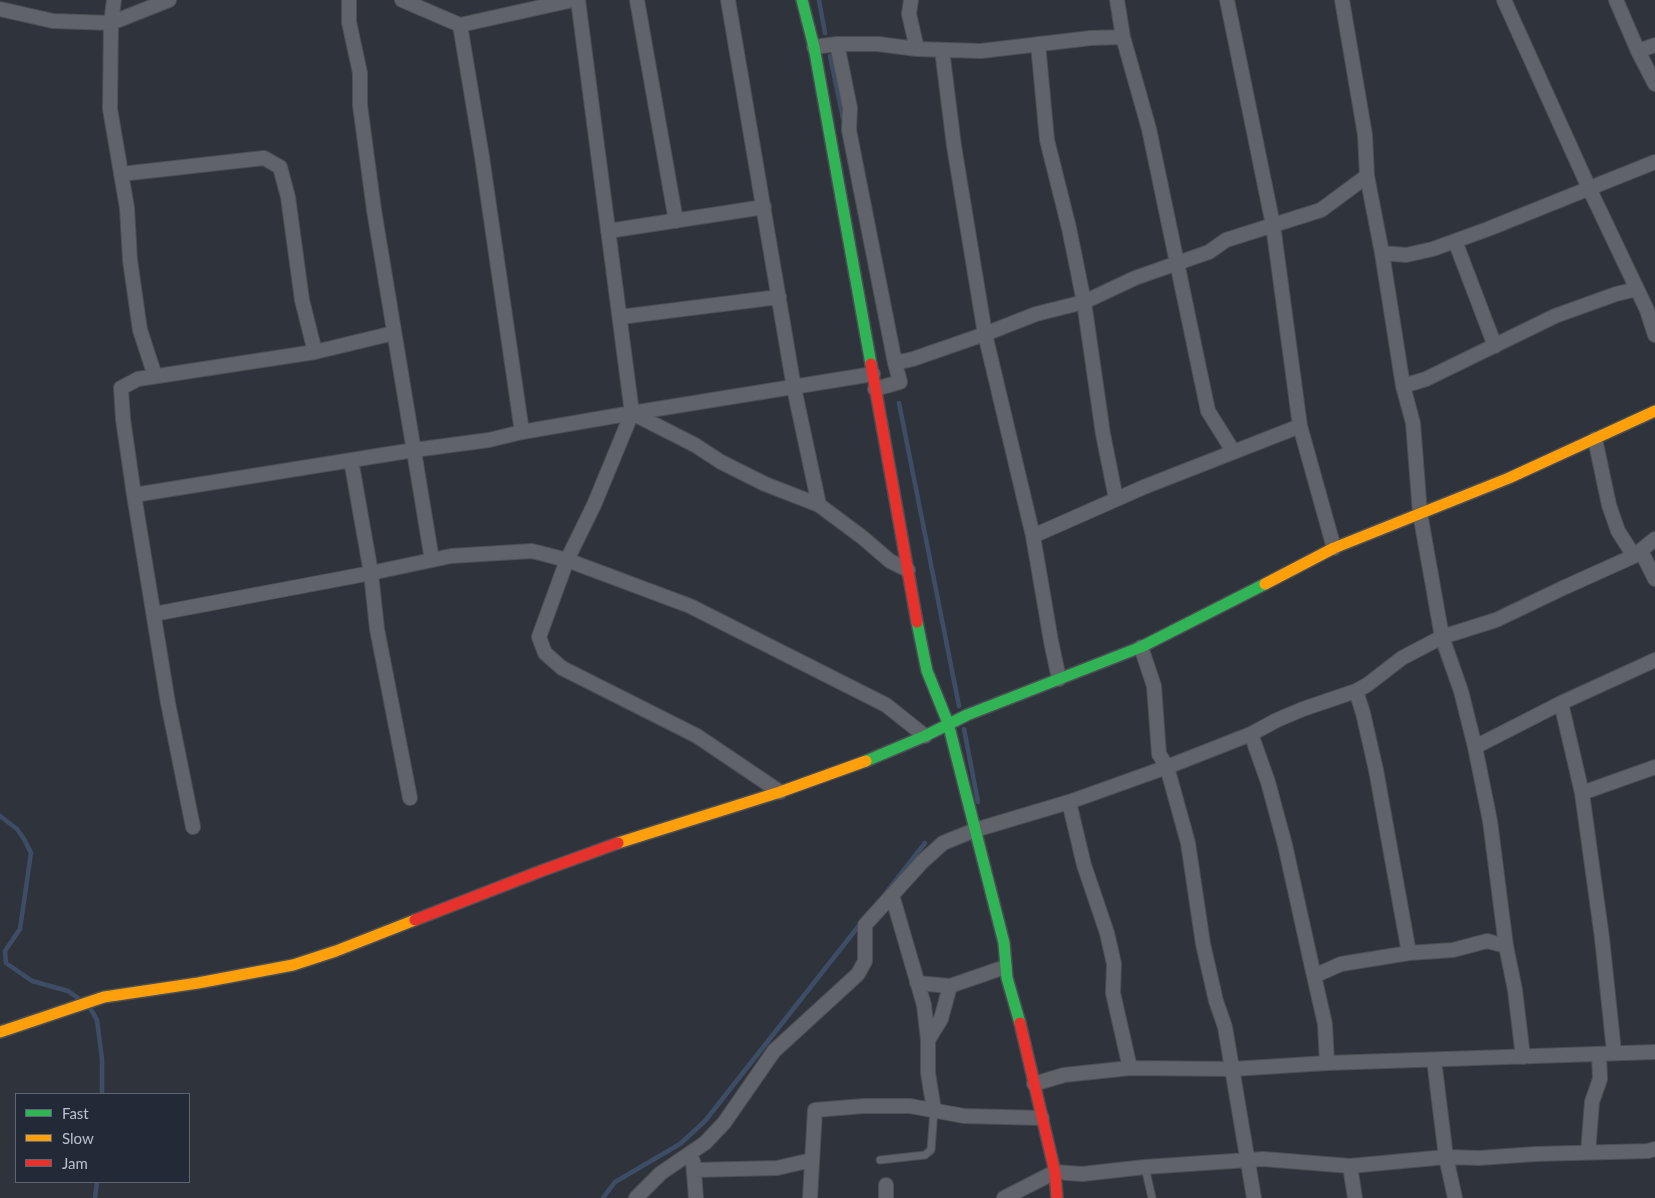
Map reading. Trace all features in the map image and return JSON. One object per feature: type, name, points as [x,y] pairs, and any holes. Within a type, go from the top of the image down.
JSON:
[{"type":"street","points":[[114,0],[111,23],[110,109],[126,208],[130,260],[140,330],[155,376]]},
{"type":"street","points":[[0,9],[53,21],[111,23],[169,0]]},
{"type":"street","points":[[349,0],[349,22],[360,73],[360,105],[374,210],[432,560]]},
{"type":"street","points":[[402,0],[460,25],[573,0]]},
{"type":"street","points":[[578,0],[632,413],[594,505],[567,560],[538,637],[545,653],[562,668],[697,736],[780,792]]},
{"type":"street","points":[[637,0],[676,221]]},
{"type":"street","points":[[728,0],[794,388],[819,505]]},
{"type":"street","points":[[802,0],[814,47],[927,671],[948,723],[1004,943],[1007,978],[1019,1017],[1055,1172],[1057,1198]]},
{"type":"street","points":[[911,0],[909,14],[918,49]]},
{"type":"street","points":[[1117,0],[1123,37],[1149,129],[1208,411],[1233,451]]},
{"type":"street","points":[[1226,0],[1272,225],[1300,426],[1334,548]]},
{"type":"street","points":[[1342,0],[1365,134],[1367,176],[1404,386],[1413,423],[1420,513],[1442,636],[1461,691],[1490,821],[1523,1057]]},
{"type":"street","points":[[1504,0],[1589,188],[1647,310],[1655,335]]},
{"type":"street","points":[[1616,0],[1638,51],[1655,84]]},
{"type":"street","points":[[460,25],[482,157],[522,432]]},
{"type":"street","points":[[814,47],[837,44],[878,44],[918,49],[981,51],[1091,38],[1123,37]]},
{"type":"street","points":[[134,495],[414,450],[489,440],[522,432],[632,413],[794,388],[900,382],[849,130],[850,108],[837,44]]},
{"type":"street","points":[[1038,44],[1047,140],[1069,228],[1084,302],[1103,434],[1116,499]]},
{"type":"street","points":[[1638,51],[1655,45]]},
{"type":"street","points":[[942,50],[954,146],[984,334],[1033,536],[1059,678]]},
{"type":"street","points":[[120,174],[264,158],[280,167],[288,197],[302,300],[315,352]]},
{"type":"street","points":[[1382,254],[1406,255],[1433,249],[1655,162]]},
{"type":"street","points":[[895,363],[913,359],[1036,314],[1084,302],[1135,278],[1208,252],[1226,240],[1321,210],[1367,176]]},
{"type":"street","points":[[608,231],[764,207]]},
{"type":"street","points":[[1456,241],[1495,346]]},
{"type":"street","points":[[1404,386],[1426,379],[1556,316],[1616,294],[1637,289]]},
{"type":"street","points":[[620,317],[779,297]]},
{"type":"street","points":[[194,828],[168,703],[134,495],[123,419],[121,388],[138,379],[315,352],[394,333]]},
{"type":"street","points":[[0,1032],[104,997],[198,983],[293,965],[336,951],[541,871],[622,842],[780,792],[871,759],[925,736],[948,723],[1141,647],[1334,548],[1509,478],[1655,411]]},
{"type":"street","points":[[632,413],[765,484],[819,505],[857,532],[890,561],[908,570]]},
{"type":"street","points":[[1033,536],[1116,499],[1300,426]]},
{"type":"street","points":[[1596,439],[1609,505],[1618,532],[1655,579]]},
{"type":"street","points":[[351,460],[371,573],[377,629],[410,798]]},
{"type":"street","points":[[636,1198],[661,1173],[705,1143],[724,1123],[774,1051],[858,974],[864,961],[865,926],[922,862],[943,844],[975,830],[1069,802],[1167,766],[1251,734],[1302,709],[1367,686],[1402,658],[1442,636],[1496,620],[1637,554],[1655,539]]},
{"type":"street","points":[[154,614],[451,556],[532,551],[567,560],[690,606],[886,705],[925,736]]},
{"type":"street","points":[[1141,647],[1154,686],[1159,754],[1167,766],[1188,843],[1203,944],[1216,1001],[1225,1027],[1246,1161],[1254,1198]]},
{"type":"street","points":[[1475,747],[1561,703],[1655,660]]},
{"type":"street","points":[[1356,690],[1376,770],[1409,953]]},
{"type":"street","points":[[1561,703],[1582,793],[1602,938],[1614,1052]]},
{"type":"street","points":[[1251,734],[1268,782],[1285,845],[1325,1024],[1327,1064]]},
{"type":"street","points":[[1582,793],[1655,767]]},
{"type":"street","points":[[1069,802],[1084,865],[1107,933],[1114,964],[1113,993],[1130,1068]]},
{"type":"street","points":[[892,895],[924,1005],[928,1040],[928,1073],[934,1110]]},
{"type":"street","points":[[1314,976],[1341,964],[1409,953],[1453,950],[1487,942],[1506,946]]},
{"type":"street","points":[[917,983],[950,986],[1006,967]]},
{"type":"street","points":[[928,1040],[941,1019],[950,986]]},
{"type":"street","points":[[1034,1084],[1064,1075],[1130,1068],[1233,1069],[1614,1052],[1655,1052]]},
{"type":"street","points":[[1588,1152],[1592,1102],[1600,1079],[1599,1054]]},
{"type":"street","points":[[1434,1060],[1446,1158],[1455,1198]]},
{"type":"street","points":[[810,1198],[815,1110],[864,1106],[910,1106],[964,1116],[1042,1118]]},
{"type":"street","points":[[1004,1198],[1055,1172],[1082,1174],[1145,1167],[1263,1159],[1350,1166],[1446,1158],[1648,1151],[1655,1149]]},
{"type":"street","points":[[692,1152],[696,1198]]},
{"type":"street","points":[[695,1170],[777,1168],[812,1160]]},
{"type":"street","points":[[1350,1166],[1355,1198]]},
{"type":"lane","points":[[880,1160],[925,1155],[931,1150],[934,1110]]},
{"type":"lane","points":[[1145,1167],[1152,1198]]},
{"type":"waterway","points":[[819,0],[825,33]]},
{"type":"waterway","points":[[830,56],[844,123]]},
{"type":"waterway","points":[[899,403],[959,706]]},
{"type":"waterway","points":[[964,729],[978,802]]},
{"type":"waterway","points":[[0,816],[17,829],[31,853],[20,929],[5,951],[6,963],[32,981],[68,991],[78,998]]},
{"type":"waterway","points":[[885,894],[925,843]]},
{"type":"waterway","points":[[603,1198],[615,1182],[680,1144],[705,1121],[861,923]]},
{"type":"waterway","points":[[90,1008],[97,1020],[102,1059],[102,1093]]},
{"type":"waterway","points":[[95,1198],[97,1183]]},
{"type":"traffic: fast","points":[[802,0],[814,47],[871,364]]},
{"type":"traffic: fast","points":[[866,761],[925,736],[967,715],[1141,647],[1265,584]]},
{"type":"traffic: fast","points":[[917,622],[927,671],[948,723],[1004,943],[1007,978],[1020,1023]]},
{"type":"traffic: slow","points":[[1265,584],[1334,548],[1509,478],[1655,411]]},
{"type":"traffic: slow","points":[[618,843],[780,792],[866,761]]},
{"type":"traffic: slow","points":[[0,1032],[104,997],[198,983],[293,965],[336,951],[415,920]]},
{"type":"traffic: jam","points":[[871,364],[917,622]]},
{"type":"traffic: jam","points":[[415,920],[618,843]]},
{"type":"traffic: jam","points":[[1020,1023],[1055,1172],[1057,1198]]}]
